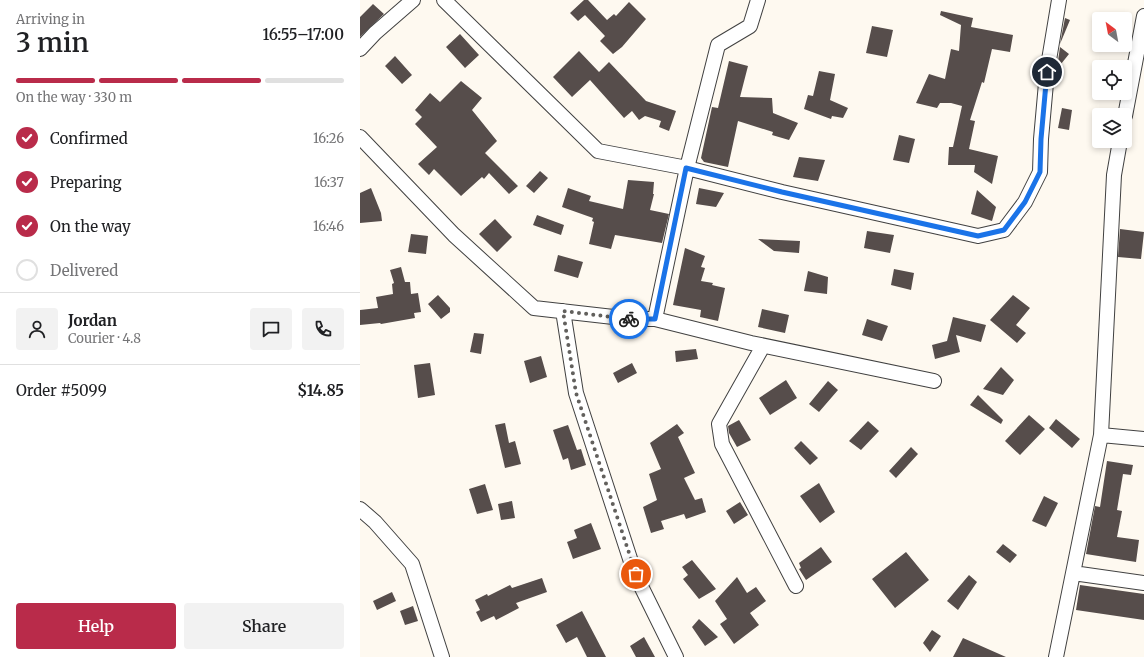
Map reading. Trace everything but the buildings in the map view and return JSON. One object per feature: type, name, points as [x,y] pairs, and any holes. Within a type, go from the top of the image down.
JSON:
[{"type":"street","points":[[360,49],[375,33],[413,0]]},
{"type":"street","points":[[444,0],[598,150],[686,168],[782,192],[978,236],[1004,230],[1025,202],[1040,172],[1041,139],[1047,72],[1059,0]]},
{"type":"street","points":[[655,319],[686,168],[718,45],[750,26],[758,0]]},
{"type":"street","points":[[1127,108],[1144,16]]},
{"type":"street","points":[[360,137],[454,236],[534,308],[631,319],[655,319],[763,346],[934,381]]},
{"type":"street","points":[[1056,657],[1101,434],[1114,175],[1119,148]]},
{"type":"street","points":[[563,311],[576,393],[636,574],[676,657]]},
{"type":"street","points":[[763,346],[719,424],[722,444],[796,586]]},
{"type":"street","points":[[1101,434],[1144,439]]},
{"type":"street","points":[[360,509],[375,522],[412,564],[442,657]]},
{"type":"street","points":[[1073,573],[1144,582]]},
{"type":"way so far","points":[[629,319],[563,311],[576,393],[636,574]]},
{"type":"route","points":[[629,319],[655,319],[686,168],[782,192],[978,236],[1004,230],[1025,202],[1040,172],[1041,139],[1047,72]]}]
